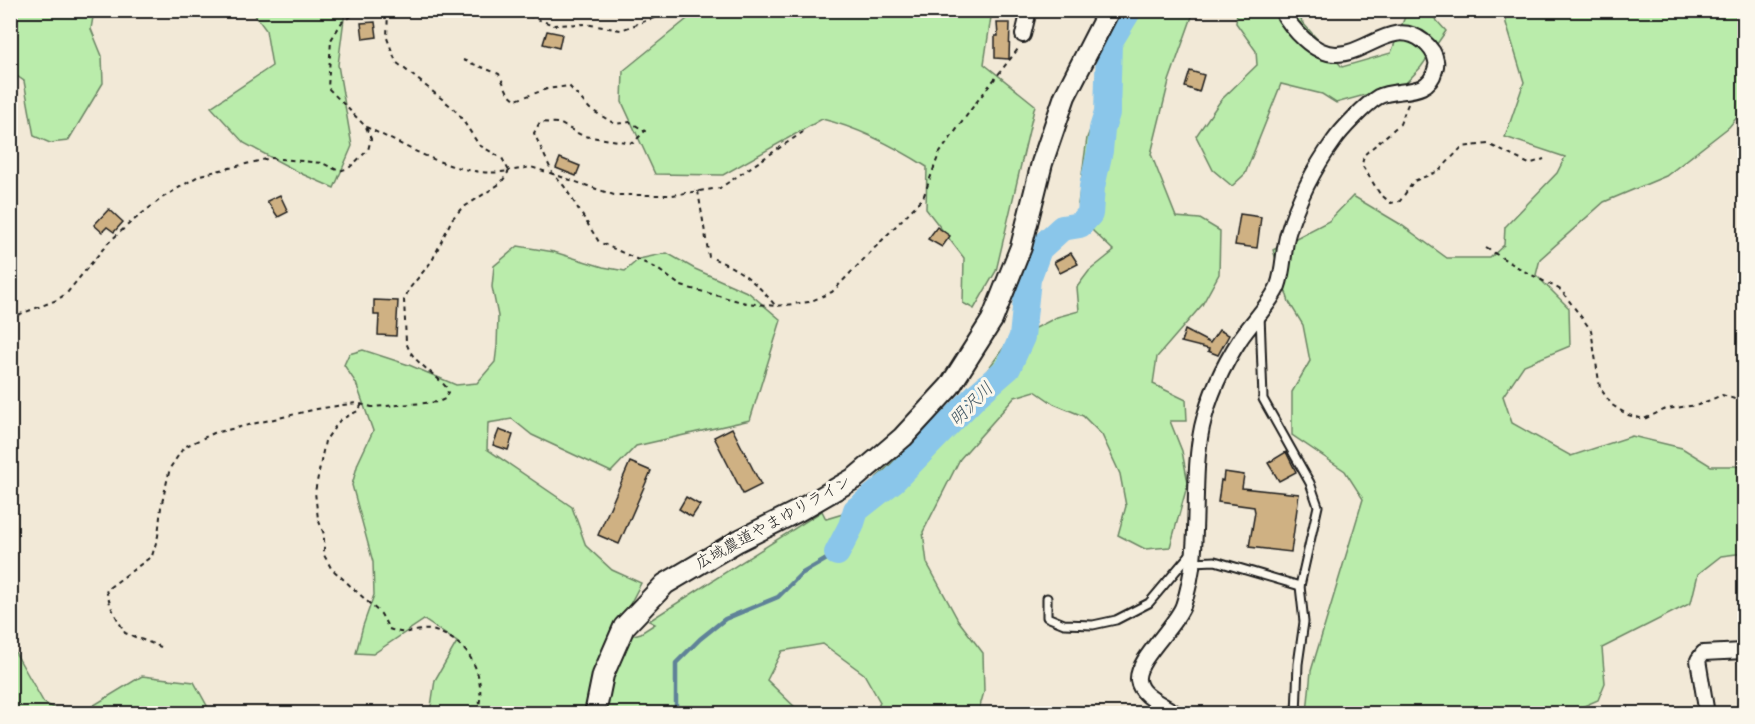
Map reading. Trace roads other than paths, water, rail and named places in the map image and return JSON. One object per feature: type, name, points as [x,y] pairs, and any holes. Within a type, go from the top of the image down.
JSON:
[{"type":"street","points":[[1023,35],[1029,10]]},
{"type":"street","name":"広域農道やまゆりライン","points":[[595,714],[603,675],[624,627],[665,584],[738,541],[798,511],[855,478],[903,437],[950,386],[992,320],[1021,247],[1042,163],[1065,96],[1109,10]]},
{"type":"street","points":[[1178,714],[1144,692],[1138,680],[1141,666],[1180,613],[1188,587],[1199,449],[1208,407],[1226,364],[1278,286],[1288,233],[1308,183],[1333,141],[1379,97],[1425,86],[1433,77],[1437,62],[1430,47],[1414,35],[1394,33],[1354,51],[1335,54],[1316,49],[1290,25],[1281,10]]},
{"type":"street","points":[[1707,714],[1698,660],[1703,653],[1744,651]]},
{"type":"lane","points":[[1260,312],[1263,399],[1310,483],[1318,506],[1300,586],[1304,622],[1298,664],[1296,714]]},
{"type":"lane","points":[[1047,598],[1047,617],[1064,624],[1093,625],[1116,620],[1149,603],[1192,557],[1215,561],[1300,586]]},
{"type":"waterway","name":"明沢川","points":[[837,553],[851,526],[856,510],[894,480],[977,395],[1008,368],[1022,337],[1028,279],[1039,249],[1062,228],[1080,225],[1090,214],[1092,187],[1107,113],[1109,43],[1129,10]]},
{"type":"waterway","name":"明沢川","points":[[676,714],[676,663],[700,639],[725,619],[778,597],[801,574],[837,553]]}]
